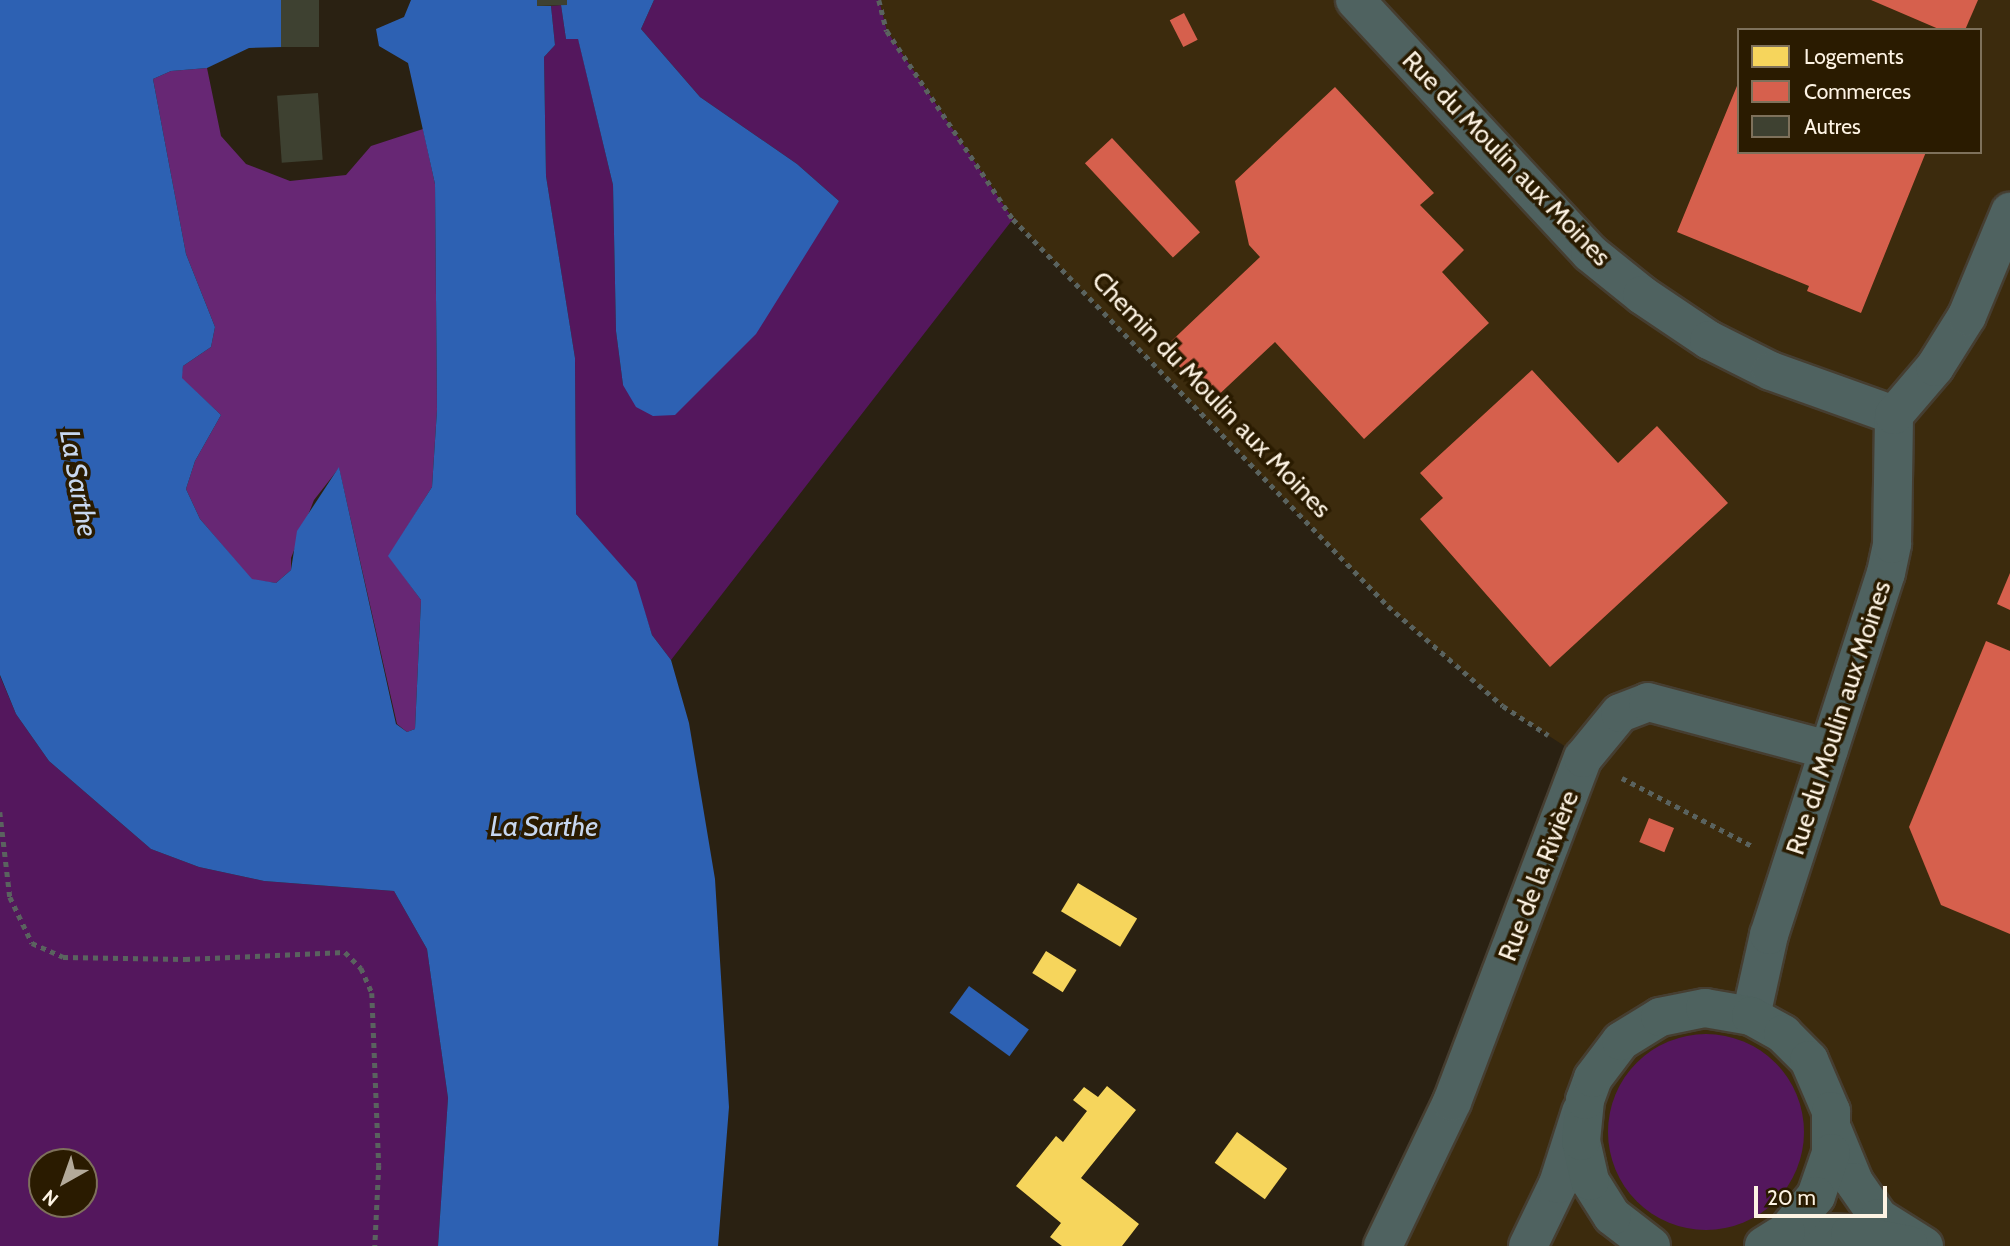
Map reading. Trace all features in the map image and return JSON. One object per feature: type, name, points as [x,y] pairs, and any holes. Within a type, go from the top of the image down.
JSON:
[{"type":"street","name":"Rue du Moulin aux Moines","points":[[1355,0],[1590,253],[1642,295],[1709,340],[1771,371],[1894,415],[1892,544],[1769,935],[1751,1016]]},
{"type":"street","points":[[1894,415],[1935,367],[1967,317],[2010,212]]},
{"type":"street","name":"Rue de la Rivière","points":[[1383,1246],[1452,1102],[1583,758],[1620,713],[1648,702],[1829,750]]},
{"type":"street","points":[[1528,1246],[1558,1184],[1585,1101],[1605,1058],[1639,1027],[1682,1010],[1705,1008],[1751,1016],[1783,1034],[1809,1060],[1826,1093],[1832,1130],[1854,1182],[1879,1217],[1924,1246]]},
{"type":"street","points":[[1585,1101],[1581,1141],[1590,1181],[1612,1216],[1651,1246]]},
{"type":"street","points":[[1775,1239],[1816,1196],[1826,1175],[1832,1130]]},
{"type":"street","points":[[1775,1239],[1850,1234],[1915,1246]]},
{"type":"path","name":"Chemin du Moulin aux Moines","points":[[879,0],[887,31],[1013,219],[1388,606],[1503,706],[1583,758],[1791,866]]},
{"type":"path","points":[[0,812],[10,897],[32,943],[63,957],[185,959],[345,952],[362,968],[372,993],[379,1165],[375,1246]]},
{"type":"shaded area","points":[[654,0],[879,0],[887,31],[1013,219],[671,660],[652,635],[635,582],[576,514],[575,358],[546,176],[544,57],[555,45],[551,6],[561,5],[566,39],[578,38],[613,185],[616,331],[623,385],[839,201],[797,164],[700,97],[641,29]]},
{"type":"shaded area","points":[[879,0],[2010,0],[2010,1246],[1379,1246],[1583,758],[1503,706],[1388,606],[1013,219],[887,31]]},
{"type":"shaded area","points":[[207,68],[221,136],[246,164],[290,181],[346,175],[371,146],[423,129],[435,184],[437,410],[432,487],[389,556],[421,600],[415,729],[407,732],[397,724],[339,468],[314,500],[291,558],[291,570],[276,583],[252,580],[200,519],[186,489],[195,461],[221,415],[181,378],[183,366],[211,347],[215,327],[186,254],[153,79],[171,71]]},
{"type":"shaded area","points":[[0,676],[16,714],[49,761],[151,849],[199,867],[264,881],[394,891],[427,949],[448,1098],[438,1246],[0,1246]]},
{"type":"shaded area","points":[[1706,1034],[1744,1041],[1761,1050],[1775,1063],[1788,1077],[1797,1094],[1804,1132],[1797,1170],[1788,1187],[1775,1201],[1761,1214],[1744,1223],[1706,1230],[1668,1223],[1651,1214],[1637,1201],[1624,1187],[1615,1170],[1608,1132],[1615,1094],[1624,1077],[1637,1063],[1651,1050],[1668,1041]]},
{"type":"water","name":"La Sarthe","points":[[0,0],[281,0],[283,47],[249,48],[207,68],[171,71],[153,79],[186,254],[215,327],[211,347],[183,366],[182,378],[221,415],[195,461],[186,489],[200,519],[252,579],[276,583],[291,570],[297,531],[339,467],[396,724],[407,732],[415,729],[421,600],[388,556],[432,487],[437,410],[435,184],[408,63],[379,46],[376,29],[404,17],[411,0],[537,0],[538,6],[551,6],[555,45],[544,57],[546,176],[575,358],[576,514],[636,582],[652,635],[671,660],[689,723],[715,879],[729,1107],[718,1246],[438,1246],[448,1098],[427,949],[394,891],[264,881],[199,867],[151,849],[49,761],[16,714],[0,675]]},
{"type":"water","points":[[567,0],[654,0],[641,29],[700,97],[797,164],[839,201],[756,334],[675,415],[653,416],[636,407],[623,385],[616,331],[613,185],[578,39],[566,39],[561,5],[567,5]]},
{"type":"water","points":[[969,986],[1029,1029],[1009,1056],[950,1013]]},
{"type":"building: Logements","points":[[1078,883],[1137,919],[1120,947],[1061,911]]},
{"type":"building: Logements","points":[[1046,951],[1077,970],[1063,992],[1032,973]]},
{"type":"building: Logements","points":[[1107,1086],[1136,1110],[1081,1178],[1139,1224],[1122,1246],[1062,1246],[1050,1237],[1061,1223],[1016,1186],[1056,1136],[1063,1142],[1087,1111],[1073,1100],[1084,1087],[1098,1097]]},
{"type":"building: Logements","points":[[1237,1132],[1287,1168],[1265,1199],[1215,1163]]},
{"type":"building: Commerces","points":[[1871,0],[1978,0],[1966,28],[1936,28]]},
{"type":"building: Commerces","points":[[1184,13],[1198,40],[1183,47],[1170,20]]},
{"type":"building: Commerces","points":[[1737,86],[1737,154],[1925,154],[1861,313],[1807,291],[1809,286],[1677,232]]},
{"type":"building: Commerces","points":[[1335,87],[1434,193],[1420,205],[1464,250],[1442,272],[1489,323],[1364,439],[1275,342],[1212,401],[1163,349],[1260,257],[1249,245],[1235,181]]},
{"type":"building: Commerces","points":[[1112,138],[1200,232],[1173,258],[1085,163]]},
{"type":"building: Commerces","points":[[1532,370],[1618,463],[1657,426],[1728,503],[1550,667],[1420,519],[1443,498],[1420,473]]},
{"type":"building: Commerces","points":[[2010,573],[2010,610],[1997,604]]},
{"type":"building: Commerces","points":[[1986,641],[2010,651],[2010,934],[1941,905],[1909,827]]},
{"type":"building: Commerces","points":[[1649,818],[1674,828],[1664,852],[1639,842]]},
{"type":"building: Autres","points":[[281,0],[319,0],[319,47],[281,47]]},
{"type":"building: Autres","points":[[537,0],[567,0],[567,5],[537,6]]},
{"type":"building: Autres","points":[[318,93],[323,160],[282,163],[277,96]]}]
